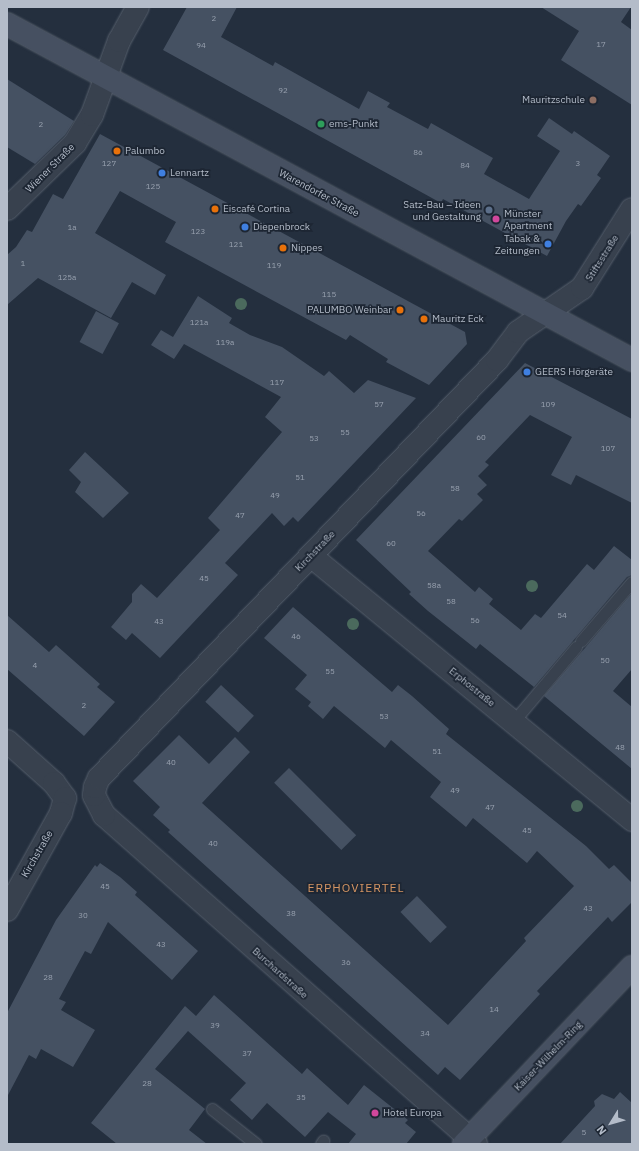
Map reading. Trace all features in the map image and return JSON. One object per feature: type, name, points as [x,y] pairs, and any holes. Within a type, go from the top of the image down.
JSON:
[{"type":"main road","name":"Warendorfer Straße","points":[[7,24],[632,360]]},
{"type":"main road","name":"Kaiser-Wilhelm-Ring","points":[[470,1142],[632,968]]},
{"type":"street","name":"Wiener Straße","points":[[7,209],[76,143],[92,115],[104,77],[119,41],[138,7]]},
{"type":"street","name":"Stiftsstraße","points":[[545,314],[582,288],[632,209]]},
{"type":"street","name":"Kirchstraße","points":[[94,796],[100,778],[497,360],[518,332],[545,314]]},
{"type":"street","name":"Erphostraße","points":[[311,556],[632,820]]},
{"type":"street","name":"Kirchstraße","points":[[7,741],[54,783],[65,798],[61,813],[7,910]]},
{"type":"street","name":"Burchardstraße","points":[[94,796],[104,815],[470,1142]]},
{"type":"lane","points":[[513,722],[632,582]]},
{"type":"lane","points":[[212,1109],[256,1144]]},
{"type":"building","points":[[187,7],[237,7],[221,37],[273,66],[275,62],[359,109],[368,91],[390,103],[387,107],[428,129],[431,123],[493,158],[484,174],[529,199],[560,151],[537,136],[549,118],[572,134],[574,131],[610,156],[597,175],[601,178],[581,206],[578,204],[566,221],[547,256],[443,199],[441,203],[163,50]]},
{"type":"building","points":[[541,7],[631,7],[621,22],[632,30],[632,105],[561,60],[579,31]]},
{"type":"building","points":[[7,79],[74,121],[65,135],[35,164],[7,147]]},
{"type":"building","points":[[100,134],[465,332],[467,344],[429,385],[386,362],[388,359],[350,335],[346,340],[165,242],[176,222],[120,191],[95,233],[166,275],[155,295],[132,282],[111,318],[38,278],[7,305],[7,255],[16,247],[27,230],[32,232],[53,194],[63,199]]},
{"type":"building","points":[[198,296],[232,318],[229,323],[250,335],[282,347],[324,376],[329,371],[354,393],[368,380],[416,398],[298,522],[293,517],[284,526],[272,513],[225,563],[238,575],[160,658],[132,633],[126,640],[111,627],[132,602],[132,594],[141,584],[157,598],[220,530],[208,518],[282,432],[265,417],[281,397],[184,344],[174,359],[151,345],[161,330],[173,337]]},
{"type":"building","points":[[96,311],[119,323],[103,354],[80,342]]},
{"type":"building","points":[[525,363],[632,419],[632,503],[576,475],[571,485],[551,475],[572,437],[530,415],[485,462],[489,465],[478,476],[487,485],[477,494],[483,500],[462,521],[459,519],[428,551],[475,592],[479,587],[493,599],[489,604],[521,630],[535,614],[541,618],[587,564],[594,570],[614,546],[632,560],[632,575],[627,577],[534,687],[480,644],[476,649],[428,611],[409,594],[411,592],[356,540]]},
{"type":"building","points":[[85,452],[129,493],[103,518],[75,492],[81,482],[69,470]]},
{"type":"building","points":[[632,593],[632,669],[613,691],[632,707],[632,769],[544,696]]},
{"type":"building","points":[[293,607],[392,692],[398,685],[412,696],[449,729],[446,734],[586,846],[609,869],[614,865],[632,883],[632,902],[612,922],[608,917],[537,991],[540,994],[460,1080],[445,1067],[438,1075],[168,832],[170,830],[153,815],[160,807],[133,781],[179,735],[209,764],[235,737],[250,752],[202,803],[448,1025],[526,941],[524,938],[574,886],[537,851],[527,863],[473,818],[466,827],[430,797],[441,782],[391,740],[385,748],[334,706],[323,719],[308,706],[311,702],[295,689],[307,675],[264,638]]},
{"type":"building","points":[[7,615],[49,652],[56,645],[100,684],[97,687],[115,702],[84,736],[7,669]]},
{"type":"building","points":[[221,685],[254,716],[238,733],[205,702]]},
{"type":"building","points":[[289,768],[356,835],[341,850],[274,783]]},
{"type":"building","points":[[100,863],[120,877],[137,892],[135,895],[198,951],[172,980],[108,922],[91,954],[85,951],[59,999],[66,1002],[61,1010],[95,1030],[73,1067],[41,1049],[36,1059],[29,1055],[7,1097],[7,1013],[56,920],[95,865],[97,867]]},
{"type":"building","points":[[417,896],[447,927],[430,943],[400,912]]},
{"type":"building","points":[[214,995],[302,1074],[307,1068],[348,1105],[364,1085],[408,1120],[405,1123],[416,1132],[406,1144],[348,1144],[356,1134],[328,1112],[305,1137],[267,1103],[252,1120],[230,1100],[246,1083],[188,1031],[155,1069],[205,1109],[189,1130],[207,1144],[117,1144],[91,1123],[185,1006],[196,1016]]},
{"type":"building","points":[[620,1092],[632,1103],[632,1144],[560,1144],[595,1106],[594,1101],[602,1094],[614,1099]]},
{"type":"place","name":"Mauritzschule","points":[[593,100]]},
{"type":"place","name":"ems-Punkt","points":[[321,124]]},
{"type":"place","name":"Palumbo","points":[[117,151]]},
{"type":"place","name":"Lennartz","points":[[162,173]]},
{"type":"place","name":"Eiscafé Cortina","points":[[215,209]]},
{"type":"place","name":"Satz-Bau – Ideen und Gestaltung","points":[[489,210]]},
{"type":"place","name":"Münster Apartment","points":[[496,219]]},
{"type":"place","name":"Diepenbrock","points":[[245,227]]},
{"type":"place","name":"Tabak & Zeitungen","points":[[548,244]]},
{"type":"place","name":"Nippes","points":[[283,248]]},
{"type":"place","name":"PALUMBO Weinbar","points":[[400,310]]},
{"type":"place","name":"Mauritz Eck","points":[[424,319]]},
{"type":"place","name":"GEERS Hörgeräte","points":[[527,372]]},
{"type":"place","name":"Hotel Europa","points":[[375,1113]]},
{"type":"district","name":"ERPHOVIERTEL","points":[[356,888]]}]
